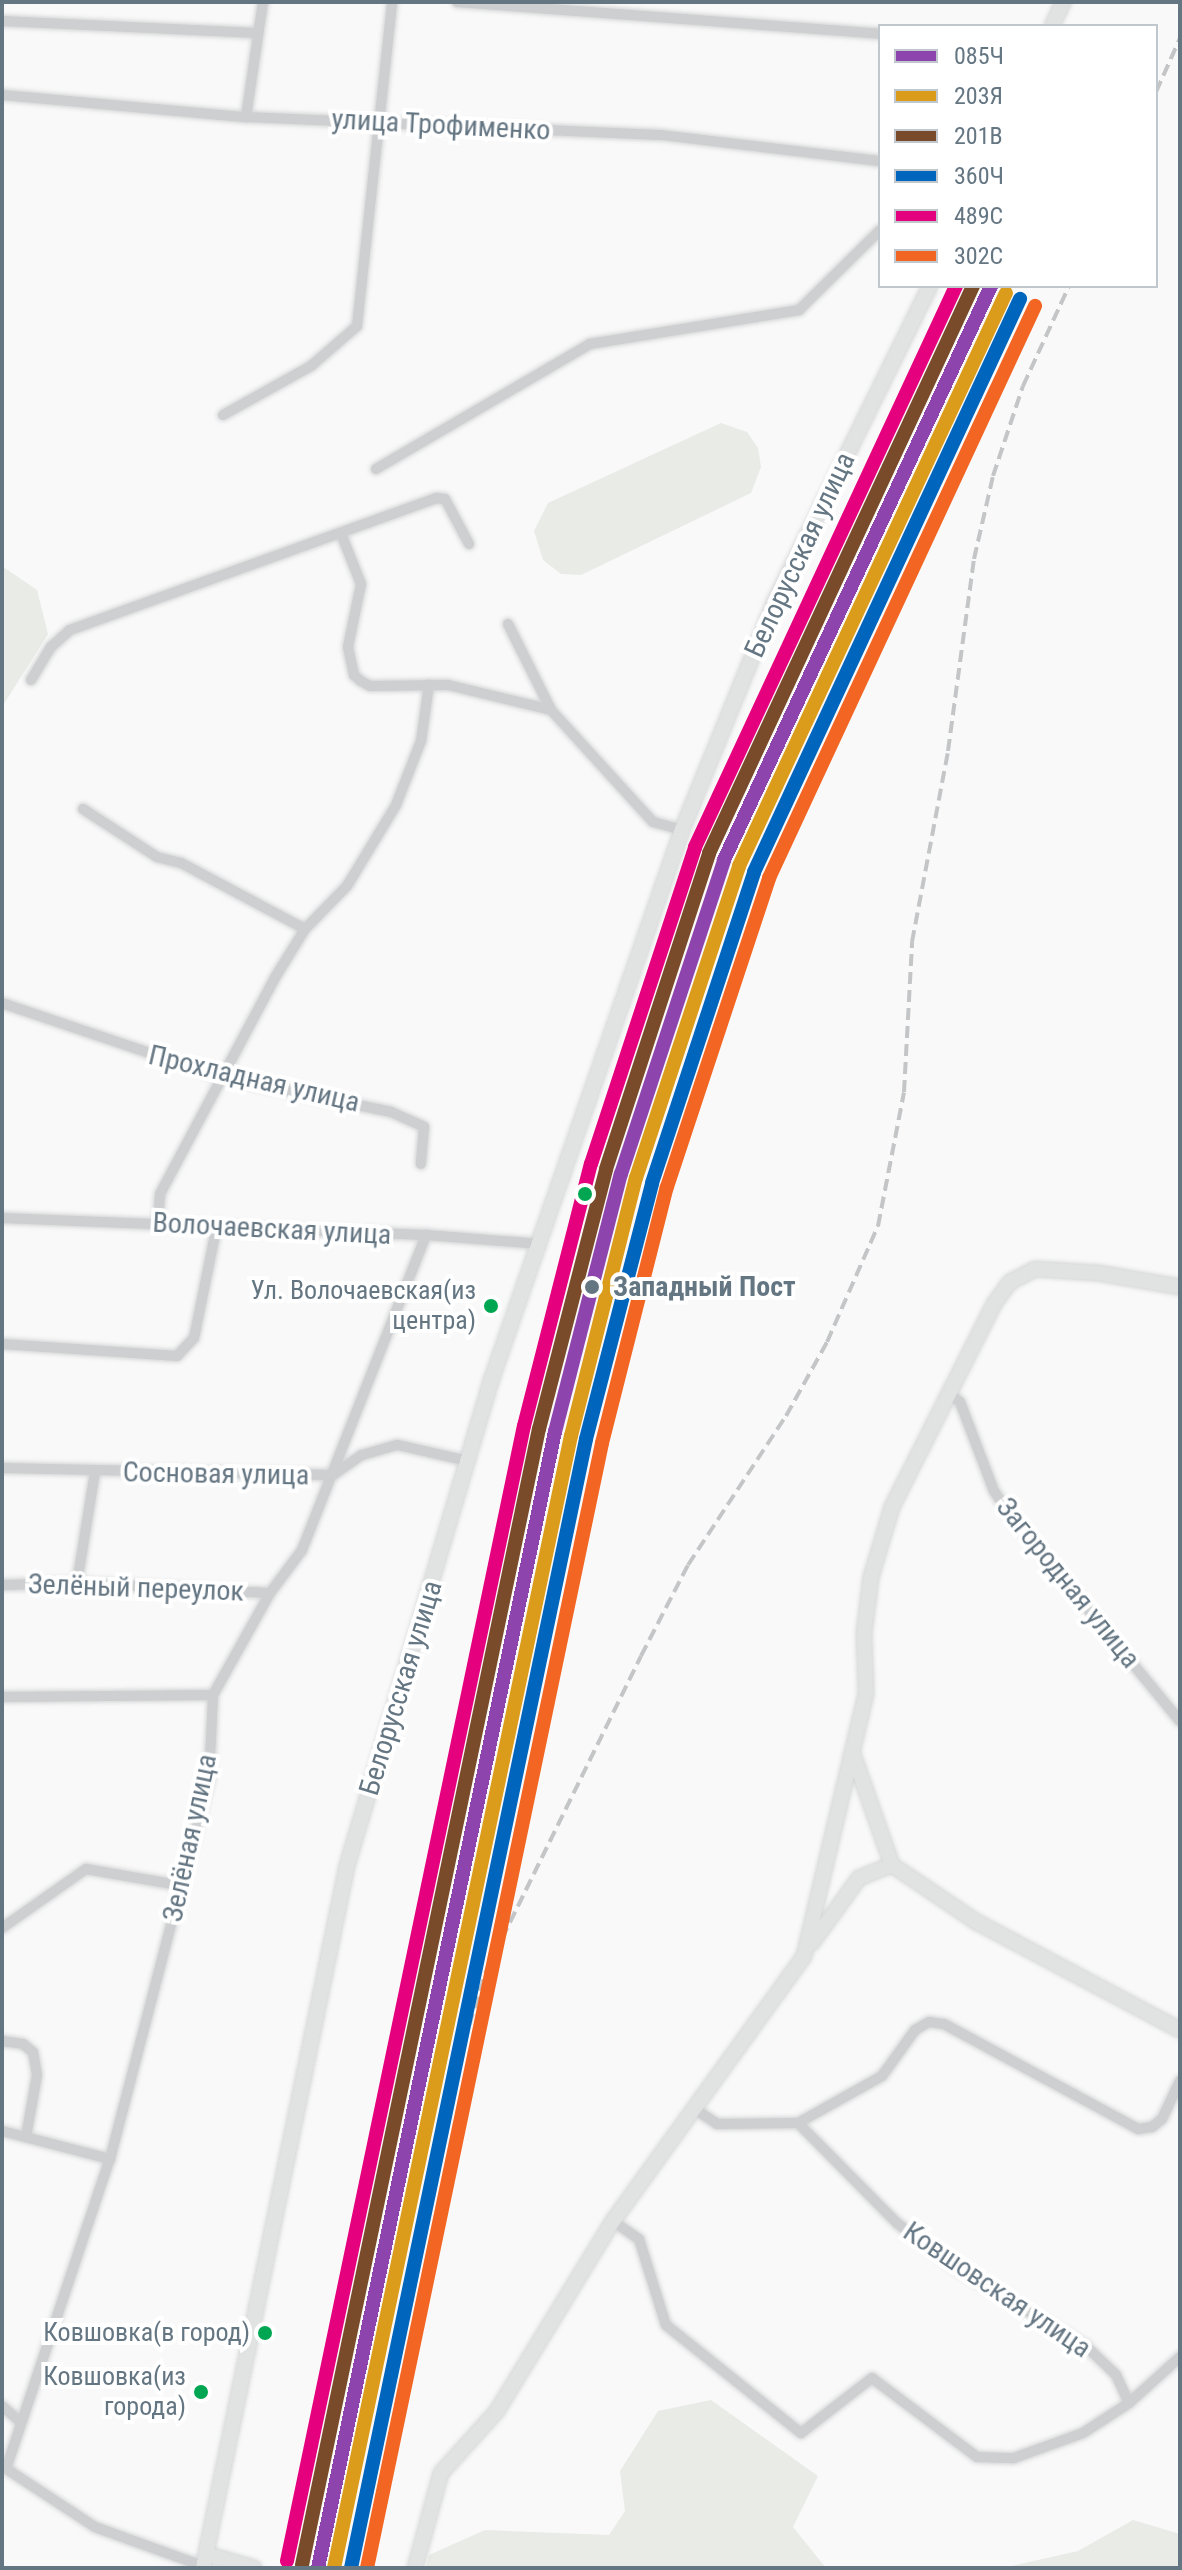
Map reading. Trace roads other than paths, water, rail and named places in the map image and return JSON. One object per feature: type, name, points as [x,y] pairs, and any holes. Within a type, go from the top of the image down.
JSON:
[{"type":"main road","points":[[1053,24],[1063,2]]},
{"type":"main road","name":"Белорусская улица","points":[[204,2563],[333,1926],[468,1461],[682,830],[774,603],[929,288]]},
{"type":"main road","points":[[804,1956],[854,1757],[866,1693],[864,1633],[871,1577],[892,1507],[951,1395],[994,1304],[1010,1282],[1035,1269],[1098,1273],[1180,1287]]},
{"type":"main road","points":[[854,1757],[892,1865],[975,1921],[1180,2030]]},
{"type":"main road","points":[[415,2568],[441,2473],[497,2411],[613,2221],[804,1956],[833,1907],[859,1878],[892,1865]]},
{"type":"main road","points":[[204,2563],[254,2568]]},
{"type":"street","points":[[246,117],[263,2]]},
{"type":"street","points":[[223,415],[311,366],[355,331],[381,122],[392,2]]},
{"type":"street","points":[[457,2],[878,34]]},
{"type":"street","points":[[2,21],[257,33]]},
{"type":"street","name":"улица Трофименко","points":[[2,95],[88,98],[246,117],[661,135],[878,161]]},
{"type":"street","points":[[376,469],[590,344],[799,310],[830,275],[878,232]]},
{"type":"street","points":[[31,680],[51,647],[70,630],[342,536],[441,497],[469,544]]},
{"type":"street","points":[[342,536],[361,584],[348,647],[354,675],[370,686],[429,685],[551,710]]},
{"type":"street","points":[[508,624],[551,710],[653,822],[682,830]]},
{"type":"street","points":[[158,1223],[160,1194],[221,1077],[305,929],[347,886],[396,805],[421,741],[429,685]]},
{"type":"street","points":[[83,809],[157,857],[181,863],[305,929]]},
{"type":"street","name":"Прохладная улица","points":[[2,1003],[221,1077],[391,1112],[424,1127],[421,1164]]},
{"type":"street","name":"Волочаевская улица","points":[[2,1218],[426,1235],[541,1244]]},
{"type":"street","points":[[2,1344],[177,1356],[194,1338],[217,1225]]},
{"type":"street","name":"Зелёная улица","points":[[4,2466],[110,2159],[209,1778],[213,1695],[270,1593],[302,1550],[426,1235]]},
{"type":"street","name":"Загородная улица","points":[[951,1395],[960,1402],[994,1491],[1009,1513],[1180,1721]]},
{"type":"street","name":"Сосновая улица","points":[[2,1468],[333,1475],[362,1455],[398,1445],[468,1461]]},
{"type":"street","points":[[77,1583],[95,1472]]},
{"type":"street","name":"Зелёный переулок","points":[[2,1585],[77,1583],[270,1593]]},
{"type":"street","points":[[2,1697],[213,1695]]},
{"type":"street","points":[[2,1928],[86,1869],[183,1886]]},
{"type":"street","points":[[695,2109],[717,2124],[798,2123],[882,2076],[915,2030],[929,2022],[944,2024],[1138,2129],[1152,2127],[1162,2119],[1180,2081]]},
{"type":"street","points":[[2,2041],[23,2044],[33,2052],[37,2075],[26,2137]]},
{"type":"street","name":"Ковшовская улица","points":[[798,2123],[897,2223],[960,2271],[1086,2346],[1116,2375],[1129,2403]]},
{"type":"street","points":[[2,2131],[110,2159]]},
{"type":"street","points":[[613,2221],[639,2239],[666,2325],[801,2433],[872,2378],[977,2457],[1014,2458],[1083,2433],[1129,2403],[1180,2357]]},
{"type":"street","points":[[2,2406],[19,2421]]},
{"type":"street","points":[[4,2466],[95,2527],[204,2563]]},
{"type":"railway","points":[[1158,88],[1180,38]]},
{"type":"railway","points":[[348,2568],[448,2094],[486,1971],[688,1565],[786,1416],[827,1342],[878,1226],[904,1092],[912,942],[948,751],[974,559],[993,476],[1023,386],[1068,288]]},
{"type":"place","name":"Западный Пост","points":[[592,1287]]},
{"type":"place","name":"Ул. Волочаевская(из центра)","points":[[491,1306]]},
{"type":"place","name":"Ковшовка(в город)","points":[[265,2333]]},
{"type":"place","name":"Ковшовка(из города)","points":[[201,2392]]}]
